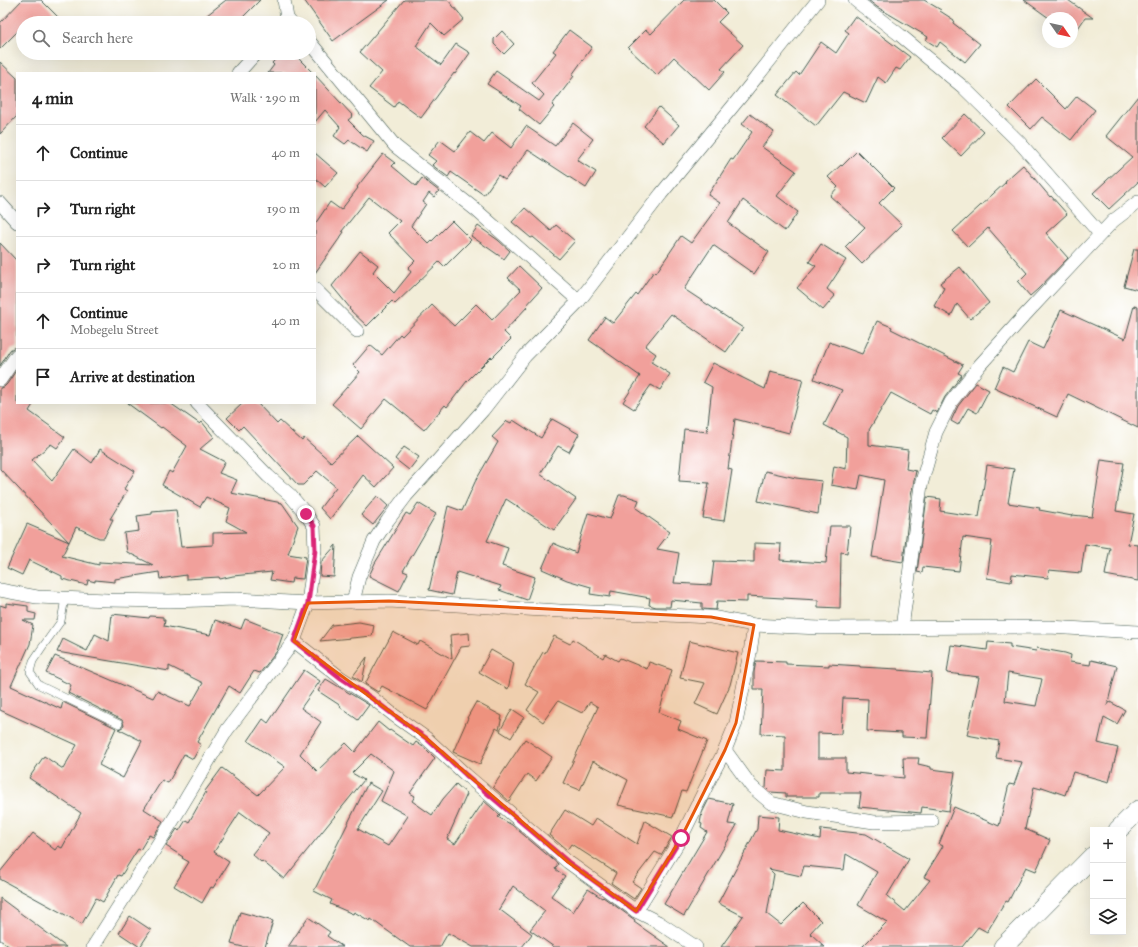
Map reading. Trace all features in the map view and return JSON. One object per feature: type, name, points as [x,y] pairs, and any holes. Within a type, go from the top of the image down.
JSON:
[{"type":"street","points":[[284,0],[286,16]]},
{"type":"street","points":[[352,602],[374,541],[406,496],[483,410],[525,356],[579,301],[661,194],[818,0]]},
{"type":"street","points":[[855,0],[963,87],[1020,143],[1100,234]]},
{"type":"street","points":[[316,50],[395,146],[476,210],[579,301]]},
{"type":"street","points":[[239,72],[250,60]]},
{"type":"street","points":[[902,628],[921,485],[936,432],[951,402],[979,366],[1100,234],[1113,221],[1138,202]]},
{"type":"street","points":[[0,203],[16,221]]},
{"type":"street","points":[[316,290],[357,331]]},
{"type":"street","points":[[0,380],[16,356]]},
{"type":"street","points":[[93,947],[175,817],[227,730],[294,641],[308,603],[315,550],[314,526],[290,495],[268,476],[198,404]]},
{"type":"street","points":[[0,590],[37,597],[65,598],[169,600],[237,599],[308,603],[388,600],[560,611],[711,617],[754,625],[820,628],[1049,627],[1138,632]]},
{"type":"street","points":[[636,911],[681,838],[725,750],[736,723],[754,625]]},
{"type":"street","points":[[294,641],[341,678],[370,697],[426,738],[466,775],[568,862],[636,911],[658,922],[696,947]]},
{"type":"street","points":[[725,750],[751,786],[771,803],[807,812],[874,822],[932,821]]},
{"type":"street","points":[[1121,827],[1138,810]]},
{"type":"street","points":[[1004,946],[1090,859]]},
{"type":"lane","points":[[65,598],[61,621],[33,661],[30,672],[39,685],[119,724]]},
{"type":"highlighted area","points":[[389,601],[711,617],[754,625],[736,723],[725,750],[681,838],[636,911],[568,862],[426,738],[294,641],[308,603]]},
{"type":"building","points":[[22,0],[41,0],[57,16],[16,16],[16,33],[0,49],[0,23]]},
{"type":"building","points":[[226,0],[260,0],[244,16],[206,16]]},
{"type":"building","points":[[304,0],[389,0],[333,41]]},
{"type":"building","points":[[404,0],[448,0],[464,19],[444,36],[431,23],[416,46],[441,65],[456,44],[470,53],[421,118],[398,101],[394,107],[369,88],[382,72],[360,52]]},
{"type":"building","points":[[684,0],[714,0],[727,13],[718,22],[743,45],[721,69],[725,72],[709,90],[674,57],[657,75],[628,48],[646,30],[651,34]]},
{"type":"building","points":[[868,0],[924,0],[954,20],[953,23],[980,44],[965,62],[940,42],[937,47],[926,40],[928,37],[877,7]]},
{"type":"building","points":[[1024,0],[1068,0],[1093,18],[1085,18],[1078,28],[1078,12],[1042,13]]},
{"type":"building","points":[[855,16],[910,57],[900,70],[896,68],[886,83],[878,77],[866,103],[843,92],[816,126],[777,95],[796,72],[799,75],[821,42],[836,53],[849,33],[845,30]]},
{"type":"building","points":[[569,30],[592,47],[572,75],[574,76],[552,105],[554,107],[539,125],[519,109],[521,106],[487,84],[496,71],[539,101],[544,95],[532,83],[556,53],[553,51]]},
{"type":"building","points":[[502,31],[514,44],[504,54],[494,44],[494,39]]},
{"type":"building","points":[[275,60],[300,60],[312,72],[269,72],[274,65],[272,63]]},
{"type":"building","points":[[0,62],[16,77],[16,117],[0,134]]},
{"type":"building","points":[[316,76],[353,116],[348,120],[363,135],[374,141],[367,152],[349,140],[345,144],[334,136],[340,127],[325,110],[316,121]]},
{"type":"building","points":[[1036,79],[1066,109],[1077,96],[1095,110],[1071,140],[1042,117],[1031,129],[1009,107]]},
{"type":"building","points":[[1138,96],[1138,182],[1109,209],[1093,193],[1132,157],[1106,136]]},
{"type":"building","points":[[659,107],[679,125],[664,143],[644,126]]},
{"type":"building","points":[[750,114],[774,132],[762,147],[796,171],[777,196],[798,212],[785,231],[743,200],[728,223],[769,252],[754,274],[713,245],[684,289],[743,328],[726,352],[671,314],[645,346],[656,354],[651,362],[670,374],[660,390],[651,385],[634,409],[623,402],[640,376],[589,340],[605,317],[613,323],[636,294],[637,295],[654,271],[656,273],[681,236],[691,243],[720,203],[708,195],[731,159],[733,160],[752,132],[742,124]]},
{"type":"building","points":[[965,114],[984,132],[961,156],[942,138]]},
{"type":"building","points":[[573,123],[593,139],[577,160],[596,172],[586,188],[528,150],[505,180],[498,175],[484,195],[451,172],[448,177],[432,165],[436,161],[428,155],[440,140],[455,151],[470,132],[484,143],[492,133],[511,148],[526,126],[555,146]]},
{"type":"building","points":[[857,151],[894,188],[879,203],[902,225],[862,264],[845,247],[865,227],[830,196],[838,187],[828,177]]},
{"type":"building","points":[[316,154],[338,173],[325,187],[316,179]]},
{"type":"building","points":[[383,154],[395,163],[392,166],[416,186],[422,178],[439,191],[434,197],[429,193],[423,202],[426,204],[411,226],[429,244],[452,221],[471,240],[444,267],[439,262],[395,304],[392,301],[367,326],[349,309],[350,308],[332,286],[360,251],[378,265],[373,272],[394,293],[411,272],[408,268],[415,261],[388,233],[400,221],[369,197],[342,231],[344,232],[316,272],[316,223],[330,202],[341,210],[358,188],[357,187]]},
{"type":"building","points":[[1023,165],[1050,197],[1051,196],[1067,214],[1046,233],[1068,258],[1030,296],[1018,282],[1027,273],[988,228],[968,247],[953,231]]},
{"type":"building","points":[[525,208],[551,231],[556,225],[575,241],[559,259],[533,237],[531,238],[512,222]]},
{"type":"building","points":[[478,226],[498,240],[510,251],[504,259],[471,236]]},
{"type":"building","points":[[0,243],[16,260],[16,347],[10,350],[0,366]]},
{"type":"building","points":[[821,244],[846,260],[827,289],[835,296],[823,310],[797,288],[816,266],[809,262]]},
{"type":"building","points":[[1134,249],[1138,249],[1138,290],[1124,286]]},
{"type":"building","points":[[519,266],[542,288],[504,332],[511,339],[467,381],[447,407],[445,405],[424,430],[386,399],[361,429],[332,404],[360,372],[353,365],[370,345],[382,355],[400,334],[402,336],[432,305],[454,326],[476,304],[492,320],[521,290],[508,278]]},
{"type":"building","points":[[960,267],[989,303],[970,319],[957,304],[951,316],[934,306],[944,288],[940,283]]},
{"type":"building","points":[[1134,306],[1138,307],[1138,428],[1068,394],[1057,417],[994,388],[1003,367],[1013,372],[1028,342],[1043,349],[1061,310],[1125,339]]},
{"type":"building","points":[[877,321],[892,327],[891,329],[963,365],[958,373],[962,375],[945,397],[937,413],[932,410],[930,414],[891,393],[869,430],[869,445],[908,450],[906,469],[916,471],[911,495],[903,562],[872,557],[884,480],[861,475],[858,490],[831,485],[834,466],[846,469],[847,437],[824,425],[842,390],[814,379],[829,342],[862,354]]},
{"type":"building","points":[[713,363],[765,389],[770,371],[803,379],[789,433],[735,419],[728,469],[732,470],[724,521],[703,518],[709,483],[679,481],[684,429],[707,432],[712,387],[703,382]]},
{"type":"building","points":[[16,370],[16,404],[33,404],[29,411],[65,437],[57,448],[51,444],[32,460],[52,481],[74,449],[92,463],[100,449],[135,471],[124,489],[127,491],[110,519],[113,519],[104,538],[99,538],[76,527],[69,542],[0,469],[0,388],[7,384]]},
{"type":"building","points":[[976,383],[989,390],[977,413],[968,408],[958,425],[951,421],[958,406]]},
{"type":"building","points":[[128,404],[171,404],[200,424],[202,422],[214,437],[200,449],[225,462],[219,473],[237,480],[231,493],[282,503],[298,526],[288,554],[306,557],[303,579],[292,578],[291,583],[270,580],[272,572],[233,576],[220,579],[219,577],[186,579],[186,575],[160,579],[159,572],[115,579],[115,582],[95,580],[95,582],[88,580],[87,585],[62,579],[62,576],[29,560],[22,575],[7,568],[27,524],[69,542],[62,556],[99,565],[99,562],[153,565],[127,552],[124,533],[139,531],[137,516],[152,514],[152,512],[176,510],[181,547],[213,545],[213,533],[246,532],[226,521],[230,508],[206,497],[200,507],[162,485],[169,471],[172,473],[187,446],[162,427],[161,428]]},
{"type":"building","points":[[242,404],[258,404],[277,424],[280,421],[302,441],[304,438],[331,462],[358,436],[393,468],[376,487],[363,475],[330,519],[320,508],[336,487],[317,471],[303,485],[298,485],[243,426],[239,430],[227,418]]},
{"type":"building","points":[[552,419],[579,434],[569,452],[558,446],[540,474],[576,499],[554,530],[506,499],[487,541],[508,548],[502,566],[535,577],[527,600],[499,590],[501,586],[457,572],[452,595],[429,590],[448,506],[462,511],[475,482],[498,442],[492,437],[507,421],[511,423],[513,420],[541,438]]},
{"type":"building","points":[[404,447],[419,457],[409,470],[395,459]]},
{"type":"building","points":[[1101,460],[1124,463],[1116,511],[1134,514],[1128,544],[1138,545],[1138,581],[1105,575],[1110,548],[1085,544],[1081,573],[1049,570],[1048,578],[1012,574],[1011,582],[987,578],[992,541],[963,537],[959,571],[923,567],[922,573],[917,572],[927,497],[941,499],[940,511],[979,517],[987,465],[1014,469],[1008,503],[1040,508],[1039,510],[1072,516],[1092,517]]},
{"type":"building","points":[[765,471],[796,478],[822,481],[818,514],[758,501]]},
{"type":"building","points":[[619,495],[624,495],[639,500],[636,508],[670,532],[657,549],[679,553],[674,583],[711,585],[714,561],[754,562],[754,543],[781,544],[780,560],[826,563],[830,526],[850,526],[847,553],[841,552],[840,608],[818,607],[818,600],[747,596],[747,602],[717,601],[716,610],[702,609],[702,603],[671,600],[670,607],[656,607],[649,605],[650,598],[611,591],[610,597],[590,594],[591,587],[567,580],[542,569],[553,543],[576,553],[588,513],[610,519]]},
{"type":"building","points":[[377,496],[388,506],[373,525],[361,515]]},
{"type":"building","points":[[418,503],[436,514],[403,571],[408,573],[399,591],[369,576],[375,563],[406,513],[410,515]]},
{"type":"building","points":[[336,545],[334,577],[320,576],[321,562]]},
{"type":"building","points":[[6,603],[28,606],[28,612],[36,614],[35,620],[23,620],[33,625],[30,644],[11,686],[61,709],[63,702],[116,728],[99,765],[123,778],[142,741],[118,729],[124,726],[122,720],[68,693],[71,685],[46,673],[55,656],[153,698],[157,691],[190,706],[203,683],[169,666],[169,671],[57,652],[63,639],[87,651],[95,634],[109,641],[112,614],[149,618],[150,616],[163,617],[163,620],[165,620],[164,626],[210,635],[215,620],[241,629],[245,619],[283,634],[277,651],[260,673],[254,671],[240,693],[229,686],[197,742],[201,745],[193,759],[184,754],[168,783],[162,780],[144,809],[163,821],[153,837],[149,835],[140,850],[138,849],[121,876],[118,875],[103,902],[96,898],[82,924],[0,879],[0,872],[33,833],[55,850],[58,846],[62,848],[81,813],[29,778],[44,756],[63,769],[77,745],[0,710],[0,605],[6,607]]},
{"type":"building","points":[[359,622],[374,625],[372,636],[320,641],[332,625]]},
{"type":"building","points":[[393,632],[418,645],[420,641],[452,659],[450,635],[469,633],[470,646],[461,647],[427,710],[382,686],[378,692],[365,684]]},
{"type":"building","points":[[554,636],[570,644],[573,639],[603,658],[605,654],[618,661],[620,658],[647,669],[649,662],[672,670],[659,712],[681,721],[678,729],[707,741],[686,792],[682,791],[673,817],[618,805],[628,780],[593,761],[580,790],[563,783],[598,707],[590,702],[582,713],[558,701],[543,722],[527,710],[539,692],[525,684]]},
{"type":"building","points":[[689,641],[738,653],[730,685],[717,714],[695,704],[705,683],[680,678]]},
{"type":"building","points":[[988,642],[1010,644],[1010,647],[1036,651],[1037,648],[1065,653],[1071,655],[1070,662],[1090,665],[1091,660],[1117,666],[1107,706],[1110,702],[1125,710],[1117,724],[1104,717],[1098,743],[1118,748],[1109,782],[1073,772],[1065,795],[1042,787],[1041,789],[1034,787],[1025,829],[1050,840],[1036,871],[1026,867],[1008,902],[1006,901],[987,932],[978,927],[962,947],[862,947],[887,922],[858,905],[877,872],[846,854],[844,870],[804,866],[801,876],[769,869],[774,874],[767,914],[781,925],[803,903],[821,921],[810,933],[825,947],[721,947],[743,916],[718,903],[757,829],[758,815],[779,817],[778,830],[820,839],[821,829],[866,834],[909,859],[887,896],[905,911],[930,880],[924,877],[943,846],[939,844],[954,807],[999,826],[1009,784],[1014,785],[1022,762],[996,758],[999,741],[967,735],[979,677],[947,673],[951,645],[987,650]],"holes":[[[1008,673],[1042,679],[1036,706],[1005,701]]]},
{"type":"building","points":[[491,650],[514,663],[508,689],[479,672]]},
{"type":"building","points":[[367,657],[362,682],[353,676]]},
{"type":"building","points":[[756,661],[786,662],[786,664],[860,666],[932,673],[927,738],[902,737],[902,733],[867,731],[868,699],[843,698],[841,734],[818,733],[818,758],[846,758],[846,772],[904,778],[903,758],[919,758],[918,764],[931,767],[931,769],[955,772],[949,811],[922,807],[921,813],[859,807],[861,793],[819,793],[819,797],[786,797],[786,793],[770,792],[766,788],[767,770],[785,771],[785,735],[761,734],[763,689],[754,689],[754,672]]},
{"type":"building","points":[[304,670],[320,681],[301,708],[321,722],[300,754],[317,771],[346,743],[355,752],[378,722],[389,731],[390,730],[413,746],[416,742],[435,758],[410,793],[415,796],[412,801],[432,815],[456,784],[467,794],[447,839],[455,844],[484,801],[500,815],[498,817],[512,825],[558,864],[555,869],[565,876],[551,896],[573,912],[588,889],[602,898],[603,897],[635,920],[634,922],[670,947],[554,947],[530,930],[545,911],[513,886],[499,909],[532,934],[522,947],[473,947],[448,933],[440,947],[410,947],[371,919],[370,921],[354,912],[353,914],[330,904],[332,900],[314,891],[368,783],[382,791],[358,829],[388,846],[408,816],[381,801],[394,771],[371,754],[352,773],[364,780],[284,879],[252,854],[269,833],[240,812],[214,852],[229,862],[213,888],[211,887],[202,903],[174,886],[189,862],[166,846],[177,829],[179,831],[186,820],[189,822],[206,792],[205,791],[222,768],[258,795],[285,767],[248,741],[263,719],[268,723]]},
{"type":"building","points":[[326,679],[369,705],[358,720],[340,707],[341,706],[318,691]]},
{"type":"building","points":[[476,702],[502,716],[499,730],[496,728],[480,764],[453,752],[467,718]]},
{"type":"building","points":[[512,709],[524,717],[511,738],[500,731]]},
{"type":"building","points":[[525,739],[552,757],[536,781],[527,774],[509,801],[493,787]]},
{"type":"building","points":[[709,799],[733,804],[728,824],[737,825],[684,916],[664,904],[707,832],[701,828],[702,824],[700,823],[702,813]]},
{"type":"building","points":[[565,810],[591,826],[596,818],[637,844],[645,821],[672,837],[661,855],[655,852],[632,882],[641,888],[634,899],[611,883],[616,873],[571,844],[567,850],[549,835]]},
{"type":"building","points":[[0,898],[66,947],[10,947],[0,940]]},
{"type":"building","points":[[240,912],[273,921],[265,947],[243,947],[231,944]]},
{"type":"building","points":[[130,916],[151,930],[140,947],[119,933]]},
{"type":"building","points":[[308,917],[330,932],[327,936],[343,947],[288,947]]},
{"type":"route","points":[[306,514],[314,526],[315,550],[308,603],[294,641],[341,678],[370,697],[426,738],[466,775],[568,862],[636,911],[681,838]]}]
